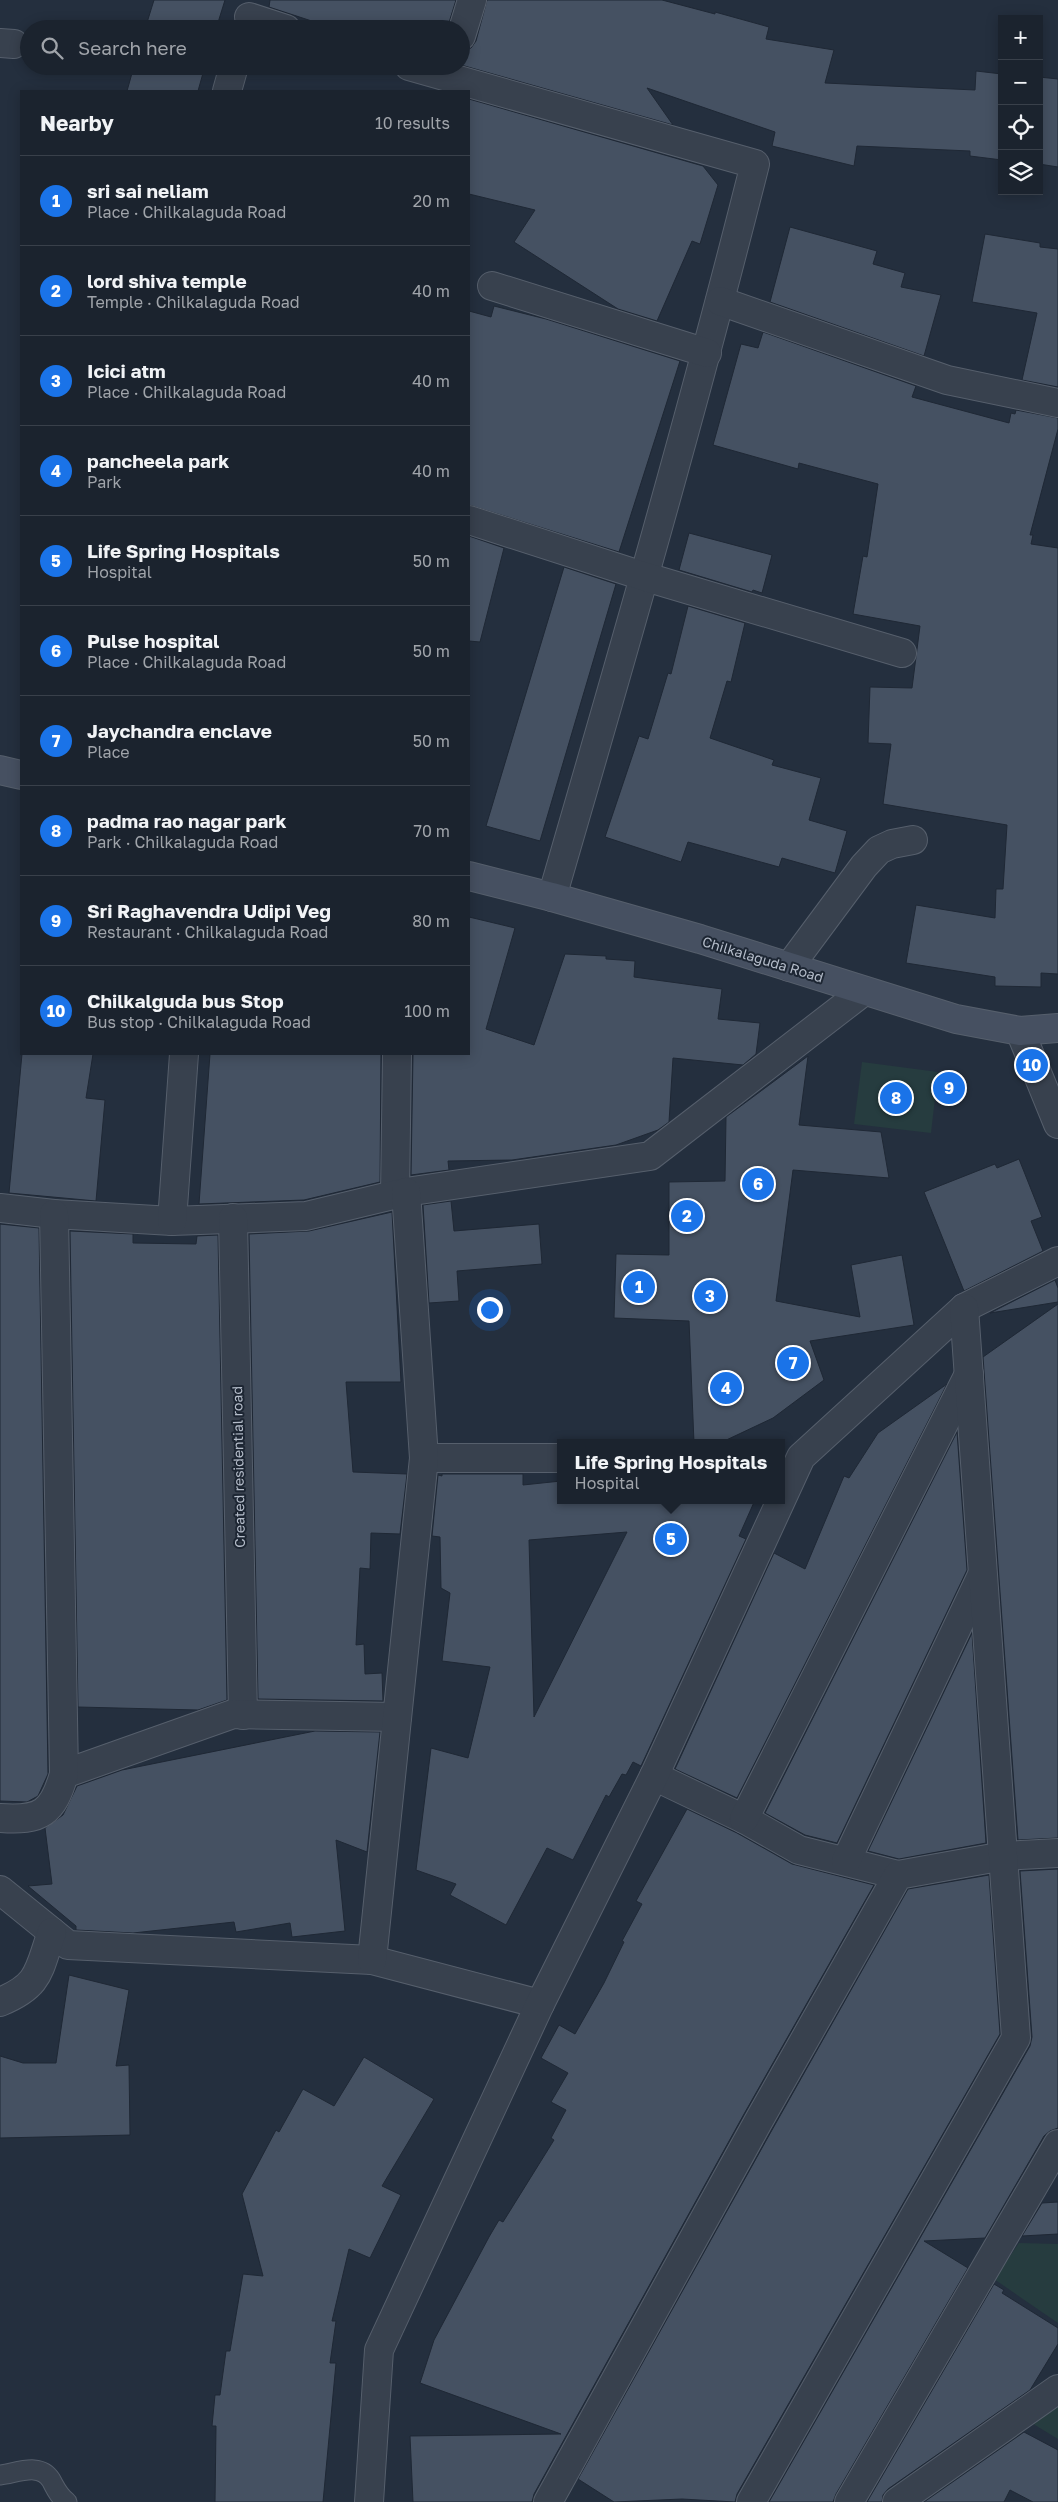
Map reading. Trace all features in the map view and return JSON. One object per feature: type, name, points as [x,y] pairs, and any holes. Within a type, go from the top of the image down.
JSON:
[{"type":"main road","points":[[0,770],[20,774]]},
{"type":"main road","name":"Chilkalaguda Road","points":[[470,876],[552,897],[956,1019],[1020,1031],[1058,1028]]},
{"type":"street","points":[[466,20],[472,0]]},
{"type":"street","points":[[250,15],[263,20]]},
{"type":"street","points":[[227,90],[231,75]]},
{"type":"street","points":[[436,75],[755,164],[707,353],[646,577],[552,897]]},
{"type":"street","points":[[492,286],[707,353]]},
{"type":"street","points":[[720,301],[947,380],[1058,403]]},
{"type":"street","points":[[470,520],[646,577],[902,653]]},
{"type":"street","points":[[788,967],[864,866],[879,850],[913,840]]},
{"type":"street","points":[[0,1208],[54,1214],[172,1221],[306,1216],[400,1193],[650,1156],[864,990]]},
{"type":"street","points":[[1020,1031],[1058,1124]]},
{"type":"street","points":[[172,1221],[184,1055]]},
{"type":"street","points":[[372,1960],[424,1458],[400,1193],[396,1055]]},
{"type":"street","points":[[0,1818],[15,1819],[40,1815],[58,1795],[64,1774],[54,1214]]},
{"type":"street","name":"Created residential road","points":[[233,1218],[243,1715]]},
{"type":"street","points":[[785,1471],[791,1457],[964,1308],[1058,1261]]},
{"type":"street","points":[[751,2502],[1016,2038],[964,1308]]},
{"type":"street","points":[[744,1819],[970,1373]]},
{"type":"street","points":[[424,1458],[557,1458]]},
{"type":"street","points":[[369,2502],[379,2350],[540,2004],[654,1776],[771,1504]]},
{"type":"street","points":[[846,1861],[982,1573]]},
{"type":"street","points":[[64,1774],[233,1714],[397,1717]]},
{"type":"street","points":[[654,1776],[744,1819],[799,1850],[898,1875],[1004,1856],[1058,1853]]},
{"type":"street","points":[[548,2502],[753,2130],[898,1875]]},
{"type":"street","points":[[0,1890],[68,1945],[372,1960],[540,2004]]},
{"type":"street","points":[[0,2002],[20,1994],[34,1982],[52,1932]]},
{"type":"street","points":[[849,2502],[1058,2144]]},
{"type":"street","points":[[896,2502],[1058,2389]]},
{"type":"lane","points":[[0,2475],[39,2469],[46,2473],[57,2494],[66,2502]]},
{"type":"green space","points":[[862,1062],[938,1072],[931,1133],[854,1124]]},
{"type":"green space","points":[[1019,2243],[1058,2244],[1058,2323],[994,2279]]},
{"type":"green space","points":[[1058,2402],[1058,2439],[1030,2422]]},
{"type":"building","points":[[154,0],[225,0],[219,20],[148,20]]},
{"type":"building","points":[[270,0],[456,0],[450,20],[309,20],[269,7]]},
{"type":"building","points":[[487,0],[662,0],[769,27],[766,39],[834,50],[825,83],[975,90],[976,71],[998,74],[998,160],[970,156],[970,151],[857,146],[854,166],[772,146],[775,132],[647,88],[673,125],[470,68],[471,48],[476,41]]},
{"type":"building","points":[[131,75],[202,75],[198,90],[127,90]]},
{"type":"building","points":[[1043,77],[1058,79],[1058,167],[1043,165]]},
{"type":"building","points":[[470,99],[703,166],[718,185],[700,244],[692,241],[657,321],[618,309],[514,242],[535,210],[470,194]]},
{"type":"building","points":[[790,227],[877,251],[873,264],[905,273],[901,287],[941,295],[924,356],[770,302]]},
{"type":"building","points":[[985,234],[1040,243],[1040,247],[1058,249],[1058,387],[1022,380],[1037,313],[972,302]]},
{"type":"building","points":[[494,306],[546,319],[680,361],[619,552],[470,505],[470,311],[491,317]]},
{"type":"building","points":[[763,332],[916,386],[912,397],[1009,423],[1011,413],[1015,414],[1016,410],[1058,418],[1058,429],[1030,535],[1033,535],[1031,544],[1058,548],[1058,974],[1041,973],[1041,987],[995,986],[995,977],[906,963],[916,905],[995,918],[996,889],[1003,889],[1007,825],[883,804],[891,744],[868,743],[870,687],[912,688],[920,626],[853,614],[863,556],[867,557],[878,484],[799,463],[798,469],[713,445],[741,344],[758,348]]},
{"type":"building","points":[[689,533],[772,555],[762,593],[753,590],[752,592],[679,570]]},
{"type":"building","points":[[470,536],[504,548],[480,642],[470,641]]},
{"type":"building","points":[[564,567],[616,584],[540,841],[486,826]]},
{"type":"building","points":[[688,606],[745,623],[731,682],[727,681],[710,738],[774,760],[772,765],[821,778],[809,820],[847,831],[835,873],[782,858],[779,867],[688,842],[681,862],[605,837],[639,736],[648,739],[668,673],[671,674]]},
{"type":"building","points":[[470,917],[515,928],[486,1029],[534,1045],[565,954],[606,956],[606,959],[635,961],[634,977],[722,989],[718,1019],[760,1023],[756,1054],[743,1065],[673,1058],[669,1122],[658,1130],[616,1145],[512,1160],[448,1161],[449,1170],[411,1175],[413,1055],[470,1055]]},
{"type":"building","points":[[22,1055],[93,1055],[86,1098],[105,1100],[96,1201],[9,1193]]},
{"type":"building","points":[[210,1055],[381,1055],[380,1182],[304,1200],[199,1204]]},
{"type":"building","points":[[808,1056],[799,1125],[881,1132],[889,1178],[793,1170],[776,1301],[860,1317],[851,1265],[902,1255],[914,1325],[810,1341],[824,1380],[773,1418],[728,1439],[694,1439],[689,1321],[614,1318],[616,1254],[669,1255],[669,1182],[725,1181],[726,1117]]},
{"type":"building","points":[[1019,1159],[1042,1217],[1031,1221],[1043,1251],[964,1291],[924,1192],[995,1164],[997,1168]]},
{"type":"building","points":[[451,1201],[454,1231],[539,1224],[542,1264],[457,1271],[459,1301],[429,1303],[423,1205]]},
{"type":"building","points":[[392,1212],[401,1382],[346,1382],[353,1472],[407,1474],[400,1534],[371,1533],[370,1569],[360,1568],[356,1645],[364,1644],[365,1674],[382,1673],[383,1701],[258,1699],[249,1234],[309,1231]]},
{"type":"building","points":[[0,1224],[39,1228],[48,1774],[38,1796],[27,1802],[0,1801]]},
{"type":"building","points":[[70,1231],[133,1234],[133,1243],[196,1244],[197,1236],[218,1235],[227,1700],[198,1710],[78,1707]]},
{"type":"building","points":[[1055,1280],[1058,1288],[1058,1302],[990,1313]]},
{"type":"building","points":[[1058,1304],[1058,1838],[1018,1840],[983,1357]]},
{"type":"building","points":[[947,1384],[737,1798],[675,1769],[774,1553],[805,1569],[844,1476],[849,1478],[878,1433]]},
{"type":"building","points":[[957,1432],[967,1570],[837,1843],[805,1835],[765,1813]]},
{"type":"building","points":[[523,1474],[523,1485],[557,1481],[557,1504],[753,1504],[739,1536],[746,1539],[641,1766],[633,1762],[626,1775],[622,1774],[609,1797],[606,1795],[573,1860],[547,1848],[506,1925],[450,1895],[456,1884],[416,1870],[431,1748],[468,1758],[490,1667],[442,1661],[450,1593],[441,1588],[440,1537],[432,1536],[438,1475]],"holes":[[[627,1532],[534,1717],[529,1540]]]},
{"type":"building","points":[[972,1633],[986,1843],[899,1859],[868,1851]]},
{"type":"building","points":[[315,1731],[380,1732],[367,1852],[336,1840],[345,1931],[292,1937],[290,1923],[236,1932],[234,1922],[133,1933],[76,1930],[76,1926],[28,1886],[52,1884],[45,1828],[63,1815],[77,1786],[122,1770]]},
{"type":"building","points":[[687,1809],[737,1833],[792,1864],[874,1885],[744,2114],[534,2494],[532,2502],[413,2502],[410,2436],[561,2434],[420,2383],[434,2340],[489,2237],[499,2220],[503,2222],[554,2140],[551,2138],[566,2110],[551,2102],[568,2073],[541,2058],[559,2025],[575,2034],[604,1983],[624,1942],[622,1941],[642,1904],[636,1901]]},
{"type":"building","points":[[1058,1869],[1058,2128],[1044,2136],[985,2238],[924,2241],[968,2268],[833,2502],[769,2502],[1030,2046],[1032,2037],[1020,1871]]},
{"type":"building","points":[[989,1875],[1000,2034],[737,2494],[735,2502],[682,2499],[614,2502],[578,2479],[908,1889]]},
{"type":"building","points":[[69,1975],[129,1990],[116,2066],[129,2065],[130,2135],[0,2138],[0,2056],[23,2063],[56,2063]]},
{"type":"building","points":[[364,2057],[434,2099],[382,2186],[401,2195],[370,2258],[349,2249],[332,2321],[336,2321],[330,2363],[336,2363],[323,2502],[215,2502],[216,2426],[212,2426],[215,2395],[220,2395],[226,2351],[230,2351],[243,2274],[263,2276],[242,2194],[276,2130],[279,2132],[303,2089],[334,2106]]},
{"type":"building","points":[[1058,2202],[1058,2234],[1022,2236],[1042,2203]]},
{"type":"building","points":[[994,2284],[1004,2290],[1002,2293],[1058,2328],[1058,2344],[1030,2390],[888,2489],[883,2495],[882,2502],[867,2502]]},
{"type":"building","points":[[1024,2432],[1058,2450],[1058,2502],[1033,2502],[1010,2490],[1004,2502],[924,2502]]},
{"type":"place","name":"Chilkalguda bus Stop","points":[[1032,1065]]},
{"type":"place","name":"Sri Raghavendra Udipi Veg","points":[[949,1088]]},
{"type":"place","name":"padma rao nagar park","points":[[896,1098]]},
{"type":"place","name":"Pulse hospital","points":[[758,1184]]},
{"type":"place","name":"lord shiva temple","points":[[687,1216]]},
{"type":"place","name":"sri sai neliam","points":[[639,1287]]},
{"type":"place","name":"Icici atm","points":[[710,1296]]},
{"type":"place","name":"Jaychandra enclave","points":[[793,1363]]},
{"type":"place","name":"pancheela park","points":[[726,1388]]},
{"type":"place","name":"Life Spring Hospitals","points":[[671,1539]]}]
